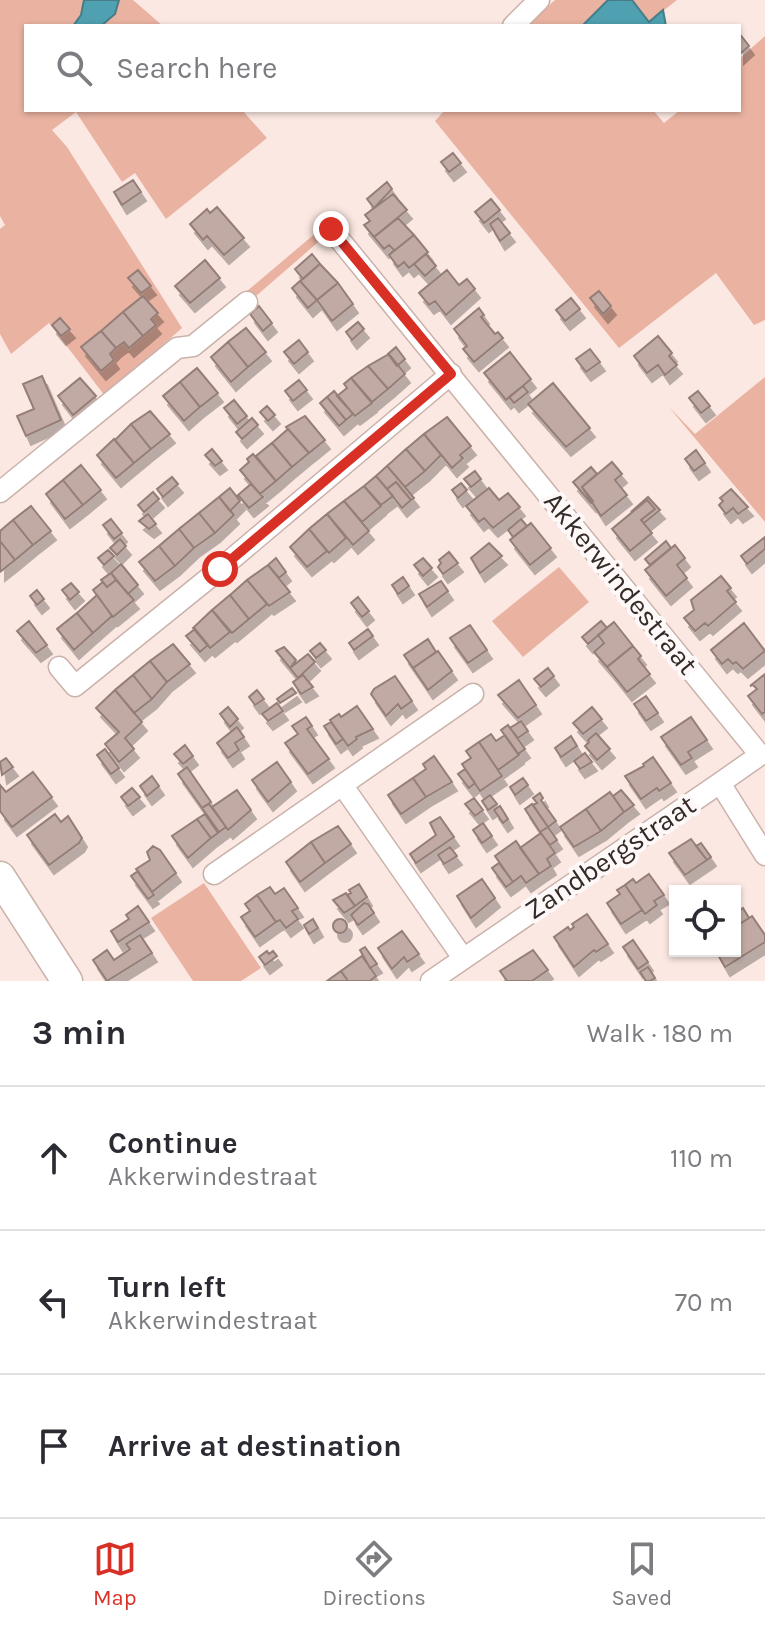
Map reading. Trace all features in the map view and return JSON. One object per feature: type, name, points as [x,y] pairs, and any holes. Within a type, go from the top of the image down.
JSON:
[{"type":"street","points":[[518,14],[539,0]]},
{"type":"street","name":"Akkerwindestraat","points":[[331,229],[762,758],[720,783]]},
{"type":"street","points":[[0,492],[177,348],[193,346],[247,302]]},
{"type":"street","points":[[59,667],[75,686],[220,569],[451,374]]},
{"type":"street","points":[[214,874],[473,694]]},
{"type":"street","name":"Zandbergstraat","points":[[431,981],[720,783],[765,855]]},
{"type":"street","points":[[343,786],[463,958]]},
{"type":"street","points":[[0,877],[67,981]]},
{"type":"shaded area","points":[[0,0],[84,0],[81,15],[74,24],[24,24],[24,112],[76,112],[52,130],[67,147],[182,328],[105,396],[49,323],[11,354],[0,334],[0,229],[5,225],[0,216]]},
{"type":"shaded area","points":[[119,0],[133,0],[161,24],[103,24],[115,14]]},
{"type":"shaded area","points":[[555,0],[608,0],[584,24],[528,24]]},
{"type":"shaded area","points":[[632,0],[677,0],[649,22]]},
{"type":"shaded area","points":[[765,36],[765,320],[754,325],[716,273],[619,348],[435,121],[443,112],[655,112],[664,123],[678,112],[741,112],[741,57]]},
{"type":"shaded area","points":[[76,112],[244,112],[267,138],[166,219],[135,173],[122,182]]},
{"type":"shaded area","points":[[317,232],[324,237],[240,310],[234,302]]},
{"type":"shaded area","points":[[765,377],[765,522],[668,406],[695,434]]},
{"type":"shaded area","points":[[559,567],[589,602],[523,657],[492,621]]},
{"type":"shaded area","points":[[204,883],[261,968],[241,981],[193,981],[151,918]]},
{"type":"water","points":[[84,0],[119,0],[115,14],[103,24],[74,24],[81,15]]},
{"type":"water","points":[[608,0],[632,0],[649,22],[663,10],[666,24],[584,24]]},
{"type":"building","points":[[741,36],[749,46],[741,53]]},
{"type":"building","points":[[453,153],[461,163],[449,172],[441,162]]},
{"type":"building","points":[[133,180],[141,192],[122,205],[114,192]]},
{"type":"building","points":[[387,182],[392,189],[374,208],[367,199]]},
{"type":"building","points":[[393,194],[407,210],[374,237],[364,225],[370,221],[365,215]]},
{"type":"building","points":[[491,199],[500,210],[484,223],[475,212]]},
{"type":"building","points":[[217,207],[244,238],[224,255],[207,236],[203,240],[190,224],[207,209],[210,213]]},
{"type":"building","points":[[398,218],[414,235],[389,255],[394,250],[389,245],[384,249],[374,237]]},
{"type":"building","points":[[498,218],[510,233],[500,241],[490,224]]},
{"type":"building","points":[[414,235],[428,252],[409,268],[404,262],[398,267],[389,255]]},
{"type":"building","points":[[312,254],[320,264],[303,279],[295,269]]},
{"type":"building","points":[[426,254],[436,266],[425,276],[414,264]]},
{"type":"building","points":[[205,260],[220,278],[190,303],[175,286]]},
{"type":"building","points":[[320,264],[338,283],[317,300],[300,281]]},
{"type":"building","points":[[138,270],[151,286],[141,293],[128,278]]},
{"type":"building","points":[[447,270],[459,285],[467,279],[475,289],[446,315],[435,301],[429,305],[419,293]]},
{"type":"building","points":[[300,281],[317,300],[308,308],[292,288]]},
{"type":"building","points":[[338,283],[353,304],[332,321],[317,300]]},
{"type":"building","points":[[599,291],[611,306],[603,314],[590,298]]},
{"type":"building","points":[[143,296],[158,313],[151,319],[156,325],[143,336],[123,312]]},
{"type":"building","points":[[571,298],[580,309],[565,321],[556,310]]},
{"type":"building","points":[[259,306],[272,323],[263,331],[250,314]]},
{"type":"building","points":[[479,308],[484,315],[481,317],[495,334],[498,332],[503,338],[474,362],[463,349],[467,346],[454,329]]},
{"type":"building","points":[[123,312],[143,336],[129,348],[124,342],[116,348],[101,331]]},
{"type":"building","points":[[60,318],[70,329],[61,336],[52,325]]},
{"type":"building","points":[[358,322],[364,329],[352,340],[346,332]]},
{"type":"building","points":[[246,328],[266,352],[248,367],[228,342]]},
{"type":"building","points":[[101,331],[116,348],[110,354],[114,360],[101,371],[81,347]]},
{"type":"building","points":[[658,336],[677,365],[665,375],[658,365],[647,373],[634,356]]},
{"type":"building","points":[[299,340],[308,352],[294,364],[284,352]]},
{"type":"building","points":[[228,342],[248,367],[231,382],[211,357]]},
{"type":"building","points":[[396,347],[405,359],[397,366],[388,354]]},
{"type":"building","points":[[590,349],[600,362],[586,372],[576,359]]},
{"type":"building","points":[[510,352],[531,379],[506,400],[484,373]]},
{"type":"building","points":[[389,354],[405,374],[388,389],[368,366]]},
{"type":"building","points":[[368,366],[388,389],[372,402],[351,378]]},
{"type":"building","points":[[197,368],[218,393],[200,407],[180,382]]},
{"type":"building","points":[[42,376],[61,420],[26,436],[17,416],[34,409],[23,384]]},
{"type":"building","points":[[80,378],[96,396],[73,415],[58,396]]},
{"type":"building","points":[[351,378],[372,403],[355,416],[337,396],[347,388],[344,384]]},
{"type":"building","points":[[299,380],[307,390],[293,401],[285,391]]},
{"type":"building","points":[[180,382],[200,407],[184,421],[163,396]]},
{"type":"building","points":[[553,383],[590,428],[566,447],[528,404]]},
{"type":"building","points":[[523,386],[528,392],[514,403],[509,397]]},
{"type":"building","points":[[334,391],[353,414],[346,420],[327,397]]},
{"type":"building","points":[[698,391],[710,406],[701,413],[689,398]]},
{"type":"building","points":[[327,397],[346,420],[339,426],[320,403]]},
{"type":"building","points":[[234,400],[247,416],[237,424],[224,408]]},
{"type":"building","points":[[267,406],[275,415],[268,421],[260,412]]},
{"type":"building","points":[[150,411],[170,434],[151,449],[131,424]]},
{"type":"building","points":[[305,416],[325,440],[309,453],[286,427]]},
{"type":"building","points":[[447,417],[471,446],[460,455],[463,458],[452,468],[424,434]]},
{"type":"building","points":[[252,418],[258,425],[242,439],[236,432]]},
{"type":"building","points":[[131,424],[151,449],[134,463],[115,440]]},
{"type":"building","points":[[288,429],[309,453],[292,467],[272,443]]},
{"type":"building","points":[[424,434],[441,455],[425,471],[406,449]]},
{"type":"building","points":[[114,439],[134,463],[116,478],[97,455]]},
{"type":"building","points":[[272,443],[292,467],[276,481],[256,456]]},
{"type":"building","points":[[212,449],[222,461],[215,466],[205,455]]},
{"type":"building","points":[[406,449],[425,471],[405,487],[387,466]]},
{"type":"building","points":[[696,450],[705,463],[694,471],[685,459]]},
{"type":"building","points":[[253,454],[276,481],[260,494],[240,470]]},
{"type":"building","points":[[612,462],[622,474],[615,480],[627,495],[601,516],[582,487]]},
{"type":"building","points":[[81,465],[101,490],[83,505],[63,480]]},
{"type":"building","points":[[387,466],[414,498],[411,500],[396,482],[387,489],[376,476]]},
{"type":"building","points":[[591,467],[597,474],[582,487],[593,501],[591,503],[573,482]]},
{"type":"building","points":[[475,471],[481,479],[471,487],[464,479]]},
{"type":"building","points":[[376,476],[393,496],[381,505],[364,486]]},
{"type":"building","points":[[172,477],[178,484],[163,497],[157,489]]},
{"type":"building","points":[[63,480],[83,505],[65,519],[46,494]]},
{"type":"building","points":[[396,482],[411,500],[402,508],[387,489]]},
{"type":"building","points":[[461,483],[467,490],[458,498],[452,490]]},
{"type":"building","points":[[251,484],[263,497],[249,508],[238,495]]},
{"type":"building","points":[[364,486],[381,506],[362,522],[344,501]]},
{"type":"building","points":[[230,488],[240,501],[230,511],[219,497]]},
{"type":"building","points":[[489,488],[499,500],[508,493],[520,507],[493,528],[484,518],[479,522],[466,506]]},
{"type":"building","points":[[731,489],[748,507],[738,514],[733,508],[726,514],[719,505],[723,501],[720,498]]},
{"type":"building","points":[[153,492],[159,499],[144,512],[138,505]]},
{"type":"building","points":[[219,497],[234,515],[215,533],[199,513]]},
{"type":"building","points":[[648,497],[660,510],[644,523],[641,520],[655,509],[647,500],[631,512]]},
{"type":"building","points":[[647,500],[655,509],[641,520],[652,533],[630,551],[612,529]]},
{"type":"building","points":[[344,501],[369,531],[353,545],[327,514]]},
{"type":"building","points":[[31,506],[51,531],[33,545],[13,520]]},
{"type":"building","points":[[199,513],[215,533],[194,548],[179,529]]},
{"type":"building","points":[[148,514],[156,524],[149,529],[139,521]]},
{"type":"building","points":[[327,514],[346,538],[329,553],[309,529]]},
{"type":"building","points":[[111,519],[122,533],[114,539],[103,525]]},
{"type":"building","points":[[521,519],[527,526],[513,537],[508,530]]},
{"type":"building","points":[[13,520],[33,545],[15,560],[0,541],[0,531]]},
{"type":"building","points":[[531,523],[551,548],[530,565],[510,540]]},
{"type":"building","points":[[179,529],[194,548],[175,566],[159,546]]},
{"type":"building","points":[[309,529],[327,551],[307,567],[290,547]]},
{"type":"building","points":[[765,537],[765,549],[747,564],[741,556]]},
{"type":"building","points":[[120,539],[126,546],[117,555],[110,548]]},
{"type":"building","points":[[0,541],[15,560],[0,572]]},
{"type":"building","points":[[666,541],[671,548],[650,565],[645,559]]},
{"type":"building","points":[[489,543],[502,556],[480,573],[471,558]]},
{"type":"building","points":[[675,545],[685,558],[677,565],[687,578],[666,596],[645,570]]},
{"type":"building","points":[[159,546],[175,566],[155,581],[139,562]]},
{"type":"building","points":[[108,550],[114,556],[104,565],[98,558]]},
{"type":"building","points":[[449,552],[458,563],[443,574],[438,567],[441,563],[439,560]]},
{"type":"building","points":[[276,558],[286,572],[279,578],[268,565]]},
{"type":"building","points":[[423,558],[432,568],[423,576],[414,565]]},
{"type":"building","points":[[121,564],[138,585],[128,594],[111,573]]},
{"type":"building","points":[[268,565],[290,592],[269,606],[247,580]]},
{"type":"building","points":[[111,573],[116,580],[107,587],[101,580]]},
{"type":"building","points":[[721,576],[731,588],[727,591],[736,602],[708,626],[705,623],[695,631],[684,618],[694,610],[691,600]]},
{"type":"building","points":[[403,577],[409,586],[398,594],[392,585]]},
{"type":"building","points":[[116,580],[134,600],[113,617],[93,590],[103,582],[107,587]]},
{"type":"building","points":[[247,580],[267,604],[249,619],[230,595]]},
{"type":"building","points":[[441,581],[448,591],[427,607],[419,594]]},
{"type":"building","points":[[71,583],[79,592],[70,600],[62,590]]},
{"type":"building","points":[[37,590],[44,599],[37,605],[30,596]]},
{"type":"building","points":[[97,595],[112,616],[93,633],[77,613]]},
{"type":"building","points":[[230,595],[249,619],[232,633],[212,610]]},
{"type":"building","points":[[358,597],[369,611],[362,617],[351,603]]},
{"type":"building","points":[[212,610],[230,632],[210,648],[193,628]]},
{"type":"building","points":[[77,613],[93,633],[74,650],[57,629]]},
{"type":"building","points":[[29,621],[47,645],[36,653],[17,631]]},
{"type":"building","points":[[601,621],[607,628],[588,644],[582,637]]},
{"type":"building","points":[[614,622],[633,646],[607,667],[594,652],[604,643],[598,635]]},
{"type":"building","points":[[744,623],[765,651],[743,669],[728,659],[722,664],[711,650]]},
{"type":"building","points":[[470,625],[487,650],[468,663],[450,638]]},
{"type":"building","points":[[195,629],[208,645],[200,652],[186,636]]},
{"type":"building","points":[[368,629],[373,636],[354,650],[349,643]]},
{"type":"building","points":[[428,639],[436,652],[413,668],[404,655]]},
{"type":"building","points":[[320,643],[326,650],[316,658],[310,651]]},
{"type":"building","points":[[173,644],[190,664],[167,682],[150,661]]},
{"type":"building","points":[[633,646],[641,656],[638,659],[650,674],[627,692],[607,667]]},
{"type":"building","points":[[284,647],[296,660],[290,668],[276,651]]},
{"type":"building","points":[[438,651],[452,671],[428,690],[413,668]]},
{"type":"building","points":[[308,654],[315,662],[298,678],[290,668]]},
{"type":"building","points":[[150,661],[167,682],[152,699],[133,675]]},
{"type":"building","points":[[548,668],[554,676],[541,687],[534,679]]},
{"type":"building","points":[[765,674],[765,712],[762,714],[748,696],[757,689],[750,686]]},
{"type":"building","points":[[133,675],[152,699],[134,713],[115,690]]},
{"type":"building","points":[[303,675],[313,687],[301,694],[293,682]]},
{"type":"building","points":[[395,676],[412,701],[401,709],[398,704],[386,716],[371,694]]},
{"type":"building","points":[[519,680],[536,705],[518,718],[498,695]]},
{"type":"building","points":[[292,688],[296,693],[280,703],[277,699]]},
{"type":"building","points":[[115,690],[142,722],[125,738],[134,749],[119,762],[105,744],[119,732],[96,708]]},
{"type":"building","points":[[257,690],[264,699],[255,705],[249,697]]},
{"type":"building","points":[[646,696],[658,713],[646,721],[634,704]]},
{"type":"building","points":[[277,703],[283,711],[268,721],[262,714]]},
{"type":"building","points":[[357,706],[373,729],[356,737],[348,746],[330,720],[339,714],[341,717]]},
{"type":"building","points":[[228,707],[238,719],[230,727],[220,714]]},
{"type":"building","points":[[592,707],[602,719],[583,734],[573,723]]},
{"type":"building","points":[[306,717],[312,726],[307,729],[329,759],[308,774],[285,743],[298,734],[292,726]]},
{"type":"building","points":[[691,717],[707,740],[688,752],[692,758],[681,765],[661,737]]},
{"type":"building","points":[[521,721],[528,731],[518,738],[510,728]]},
{"type":"building","points":[[331,722],[343,739],[336,744],[324,726]]},
{"type":"building","points":[[508,725],[525,749],[518,754],[501,730]]},
{"type":"building","points":[[237,727],[244,737],[235,743],[239,750],[228,758],[217,743]]},
{"type":"building","points":[[596,733],[610,749],[597,760],[585,746]]},
{"type":"building","points":[[491,734],[496,741],[505,735],[519,755],[498,770],[479,742]]},
{"type":"building","points":[[571,736],[577,746],[561,757],[555,748]]},
{"type":"building","points":[[479,742],[502,776],[480,791],[462,764],[471,758],[466,751]]},
{"type":"building","points":[[185,745],[193,756],[183,764],[174,754]]},
{"type":"building","points":[[105,749],[119,768],[111,774],[97,755]]},
{"type":"building","points":[[585,753],[592,762],[580,769],[574,761]]},
{"type":"building","points":[[434,756],[452,782],[426,797],[413,778],[426,769],[423,764]]},
{"type":"building","points":[[653,757],[671,783],[641,799],[625,776]]},
{"type":"building","points":[[6,758],[13,767],[2,775],[0,762]]},
{"type":"building","points":[[277,762],[291,782],[268,802],[252,780]]},
{"type":"building","points":[[187,767],[211,802],[202,808],[178,774]]},
{"type":"building","points":[[465,769],[475,783],[469,788],[458,774]]},
{"type":"building","points":[[33,772],[52,797],[12,827],[0,811],[0,785],[6,792]]},
{"type":"building","points":[[152,776],[159,786],[147,796],[140,786]]},
{"type":"building","points":[[413,778],[426,797],[401,814],[388,795]]},
{"type":"building","points":[[523,778],[528,785],[515,795],[510,787]]},
{"type":"building","points":[[132,788],[140,797],[128,806],[121,797]]},
{"type":"building","points":[[237,790],[251,810],[228,830],[212,807]]},
{"type":"building","points":[[621,790],[634,805],[624,812],[613,796]]},
{"type":"building","points":[[610,792],[624,812],[601,831],[586,809]]},
{"type":"building","points":[[540,793],[541,800],[556,821],[548,827],[533,805],[537,803],[533,798]]},
{"type":"building","points":[[490,795],[497,804],[488,810],[482,801]]},
{"type":"building","points":[[474,798],[483,810],[475,816],[465,804]]},
{"type":"building","points":[[209,804],[226,827],[219,832],[202,808]]},
{"type":"building","points":[[532,804],[548,827],[540,832],[525,809]]},
{"type":"building","points":[[500,806],[508,819],[503,823],[494,810]]},
{"type":"building","points":[[586,809],[601,831],[574,847],[560,827]]},
{"type":"building","points":[[55,814],[61,822],[68,816],[82,838],[49,865],[27,835]]},
{"type":"building","points":[[205,814],[218,833],[211,838],[197,819]]},
{"type":"building","points":[[440,817],[454,837],[416,863],[410,854],[436,835],[430,823]]},
{"type":"building","points":[[197,819],[211,838],[188,858],[172,836]]},
{"type":"building","points":[[483,823],[492,836],[482,843],[473,830]]},
{"type":"building","points":[[338,826],[351,844],[325,863],[311,842]]},
{"type":"building","points":[[548,827],[557,840],[550,845],[540,832]]},
{"type":"building","points":[[541,833],[555,853],[547,859],[551,866],[539,874],[520,848]]},
{"type":"building","points":[[691,839],[707,860],[685,875],[669,853]]},
{"type":"building","points":[[516,841],[539,874],[526,883],[521,876],[513,882],[495,856]]},
{"type":"building","points":[[311,842],[325,863],[300,882],[286,862]]},
{"type":"building","points":[[701,843],[711,857],[707,860],[696,846]]},
{"type":"building","points":[[153,846],[160,850],[176,873],[152,892],[136,869],[150,860],[147,852]]},
{"type":"building","points":[[450,847],[457,856],[444,864],[438,855]]},
{"type":"building","points":[[499,863],[513,882],[506,887],[492,868]]},
{"type":"building","points":[[138,871],[154,895],[148,899],[131,876]]},
{"type":"building","points":[[649,874],[664,895],[654,901],[657,905],[645,914],[625,885],[633,879],[636,883]]},
{"type":"building","points":[[482,879],[495,898],[471,918],[457,896]]},
{"type":"building","points":[[359,884],[367,897],[355,906],[347,895]]},
{"type":"building","points":[[625,885],[642,910],[621,924],[607,903],[620,894],[617,890]]},
{"type":"building","points":[[270,887],[275,894],[284,888],[298,908],[292,911],[298,919],[286,928],[280,920],[276,922],[257,895]]},
{"type":"building","points":[[346,893],[355,906],[344,913],[333,900]]},
{"type":"building","points":[[257,895],[276,922],[255,937],[241,917],[250,911],[245,904]]},
{"type":"building","points":[[364,903],[374,913],[358,925],[351,915]]},
{"type":"building","points":[[138,906],[149,922],[118,942],[111,931],[129,919],[126,915]]},
{"type":"building","points":[[743,908],[749,918],[741,923]]},
{"type":"building","points":[[587,914],[608,944],[596,952],[594,950],[574,967],[554,937],[568,927],[570,930],[574,927],[572,924]]},
{"type":"building","points":[[752,916],[765,935],[765,942],[741,957],[741,923]]},
{"type":"building","points":[[313,919],[318,928],[309,934],[304,925]]},
{"type":"building","points":[[340,919],[347,926],[340,933],[333,926]]},
{"type":"building","points":[[402,931],[419,954],[407,962],[404,957],[392,969],[378,948]]},
{"type":"building","points":[[140,935],[152,953],[107,981],[93,960],[107,950],[114,960],[130,949],[126,944]]},
{"type":"building","points":[[633,940],[648,962],[638,969],[623,947]]},
{"type":"building","points":[[365,947],[377,964],[370,968],[360,950]]},
{"type":"building","points":[[533,950],[548,970],[532,981],[507,981],[500,971]]},
{"type":"building","points":[[267,951],[269,954],[273,951],[277,956],[265,965],[259,957]]},
{"type":"building","points":[[362,956],[376,976],[370,981],[348,981],[341,971]]},
{"type":"building","points":[[719,957],[741,957],[725,967]]},
{"type":"building","points":[[648,967],[655,978],[646,981],[640,972]]},
{"type":"building","points":[[341,971],[348,981],[327,981]]},
{"type":"route","points":[[220,569],[451,374],[331,229]]}]
